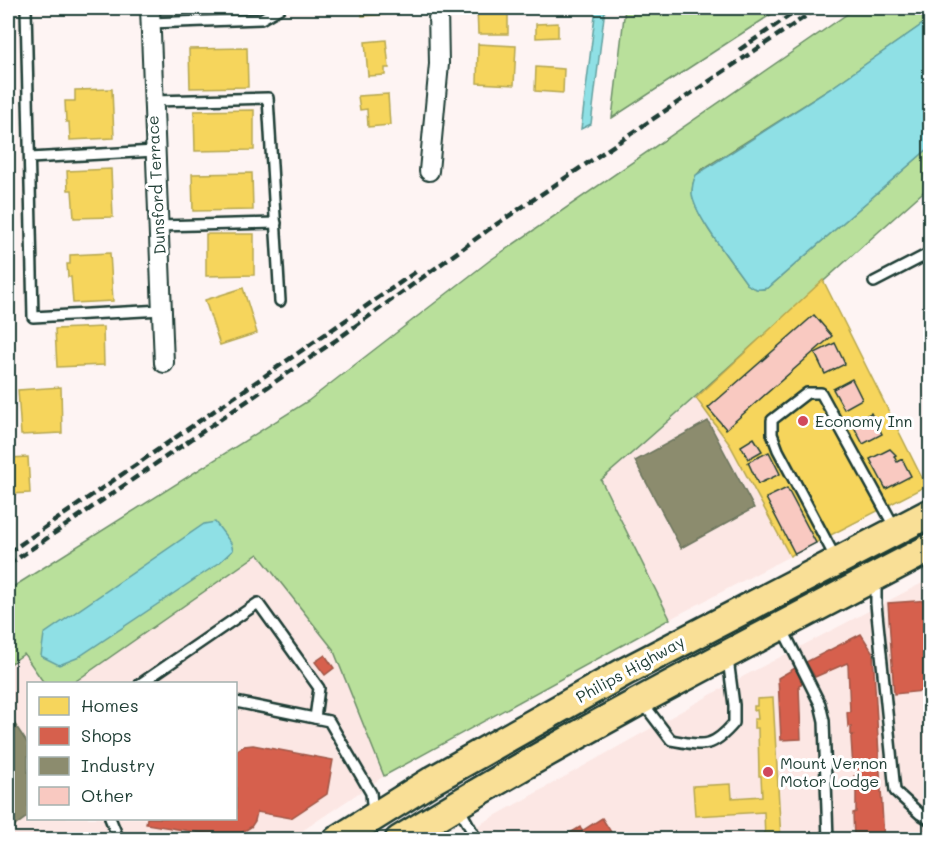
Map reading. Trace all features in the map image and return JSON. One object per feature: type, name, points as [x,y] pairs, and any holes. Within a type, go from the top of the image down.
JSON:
[{"type":"main road","name":"Philips Highway","points":[[337,840],[372,828],[493,745],[626,671],[930,513]]},
{"type":"main road","name":"Philips Highway","points":[[399,840],[457,804],[640,700],[921,553]]},
{"type":"street","points":[[429,171],[439,64],[438,8]]},
{"type":"street","name":"Dunsford Terrace","points":[[150,16],[164,363]]},
{"type":"street","points":[[896,531],[921,553]]},
{"type":"street","points":[[626,671],[640,700]]},
{"type":"lane","points":[[26,8],[33,316],[162,310]]},
{"type":"lane","points":[[150,16],[261,19],[280,8]]},
{"type":"lane","points":[[153,101],[268,98],[280,302]]},
{"type":"lane","points":[[30,158],[154,151]]},
{"type":"lane","points":[[158,226],[276,223]]},
{"type":"lane","points":[[874,282],[930,253]]},
{"type":"lane","points":[[837,561],[778,450],[772,434],[772,420],[807,393],[821,393],[896,531]]},
{"type":"lane","points":[[876,576],[876,604],[895,791],[930,820]]},
{"type":"lane","points":[[143,682],[258,603],[319,688],[315,718]]},
{"type":"lane","points":[[781,626],[819,704],[824,721],[828,840]]},
{"type":"lane","points":[[640,700],[671,740],[707,744],[720,739],[734,723],[727,653]]},
{"type":"lane","points":[[237,702],[329,721],[371,793],[372,828]]},
{"type":"lane","points":[[457,804],[474,836],[473,840]]},
{"type":"lane","points":[[110,820],[115,838]]},
{"type":"shaded area","points":[[696,398],[730,445],[790,556],[670,619],[601,480]]},
{"type":"shaded area","points":[[258,554],[333,649],[384,776],[290,839],[8,840],[8,665],[24,654],[43,682],[27,682],[27,820],[237,820],[237,682],[74,682]]},
{"type":"shaded area","points":[[930,579],[930,839],[452,840],[744,676]]},
{"type":"green space","points":[[625,8],[781,8],[612,118]]},
{"type":"green space","points":[[856,8],[930,8],[930,19],[830,89],[701,170],[695,179],[692,192],[696,205],[716,241],[747,284],[762,289],[768,288],[930,147],[930,186],[601,480],[670,619],[384,776],[333,649],[258,554],[74,682],[43,682],[24,654],[8,665],[8,590],[308,401],[489,261]]},
{"type":"water","points":[[596,8],[605,8],[591,124],[581,129]]},
{"type":"water","points":[[930,19],[930,147],[768,288],[757,289],[747,284],[715,240],[694,203],[692,194],[696,175],[830,89]]},
{"type":"water","points":[[215,522],[231,543],[233,550],[219,563],[77,658],[59,665],[41,656],[44,634],[204,524]]},
{"type":"building: Homes","points":[[361,8],[390,8],[391,14],[362,16]]},
{"type":"building: Homes","points":[[477,8],[508,9],[508,34],[478,34]]},
{"type":"building: Homes","points":[[558,23],[558,37],[536,38],[536,24]]},
{"type":"building: Homes","points":[[386,40],[389,68],[385,68],[385,75],[368,76],[365,42]]},
{"type":"building: Homes","points":[[478,44],[516,46],[514,85],[477,83]]},
{"type":"building: Homes","points":[[247,48],[248,87],[190,88],[189,49]]},
{"type":"building: Homes","points":[[536,67],[564,69],[563,93],[535,91]]},
{"type":"building: Homes","points":[[112,89],[114,138],[70,140],[65,101],[75,101],[75,90]]},
{"type":"building: Homes","points":[[388,94],[390,125],[368,127],[367,109],[360,110],[358,96]]},
{"type":"building: Homes","points":[[254,110],[254,150],[195,151],[194,111]]},
{"type":"building: Homes","points":[[111,169],[113,217],[74,218],[72,190],[68,190],[67,171]]},
{"type":"building: Homes","points":[[252,173],[253,210],[193,211],[192,174]]},
{"type":"building: Homes","points":[[206,234],[254,234],[254,275],[206,276]]},
{"type":"building: Homes","points":[[110,253],[113,301],[73,303],[71,277],[68,277],[67,264],[70,264],[70,255]]},
{"type":"building: Homes","name":"Economy Inn","points":[[823,280],[926,486],[790,556],[730,445],[696,398]]},
{"type":"building: Homes","points":[[243,288],[257,333],[220,345],[205,300]]},
{"type":"building: Homes","points":[[103,327],[104,365],[57,367],[55,329]]},
{"type":"building: Homes","points":[[61,387],[62,433],[21,435],[18,390]]},
{"type":"building: Homes","points":[[28,457],[30,493],[10,494],[8,458]]},
{"type":"building: Homes","name":"Mount Vernon Motor Lodge","points":[[773,698],[781,840],[765,840],[764,812],[695,816],[693,786],[731,784],[732,798],[762,796],[761,776],[759,776],[758,728],[754,728],[754,719],[758,719],[754,706],[757,706],[757,699]]},
{"type":"building: Shops","points":[[930,600],[930,786],[928,786],[923,691],[894,694],[888,603]]},
{"type":"building: Shops","points":[[861,634],[873,653],[884,840],[854,840],[853,813],[856,812],[856,788],[854,776],[857,776],[857,769],[853,769],[851,737],[853,735],[851,735],[851,726],[848,727],[847,712],[850,712],[848,665],[847,663],[815,677],[806,662]]},
{"type":"building: Shops","points":[[325,655],[334,668],[325,675],[315,662]]},
{"type":"building: Shops","points":[[795,668],[803,683],[799,685],[801,739],[781,740],[778,678]]},
{"type":"building: Shops","points":[[253,745],[333,760],[327,794],[291,818],[257,812],[251,827],[241,833],[226,837],[146,824],[147,820],[237,820],[237,750],[244,746]]},
{"type":"building: Shops","points":[[602,818],[616,840],[567,840],[565,836],[580,827],[582,831]]},
{"type":"building: Industry","points":[[708,421],[754,508],[681,548],[635,461]]},
{"type":"building: Industry","points":[[8,714],[27,742],[27,817],[8,831]]},
{"type":"building: Other","points":[[814,315],[832,336],[726,429],[708,408]]},
{"type":"building: Other","points":[[835,343],[845,364],[825,374],[815,353]]},
{"type":"building: Other","points":[[852,379],[862,399],[844,409],[833,389]]},
{"type":"building: Other","points":[[871,413],[882,434],[863,444],[852,423]]},
{"type":"building: Other","points":[[754,438],[762,451],[748,459],[741,446]]},
{"type":"building: Other","points":[[890,449],[896,455],[894,456],[897,462],[902,459],[911,476],[886,489],[870,459]]},
{"type":"building: Other","points":[[769,452],[780,474],[758,484],[748,462]]},
{"type":"building: Other","points":[[787,488],[816,543],[795,554],[766,498]]},
{"type":"railway","points":[[739,50],[801,8]]},
{"type":"railway","points":[[8,565],[339,338],[488,230],[818,8]]},
{"type":"railway","points":[[8,553],[417,271]]},
{"type":"place","name":"Economy Inn","points":[[803,421]]},
{"type":"place","name":"Mount Vernon Motor Lodge","points":[[768,772]]}]
